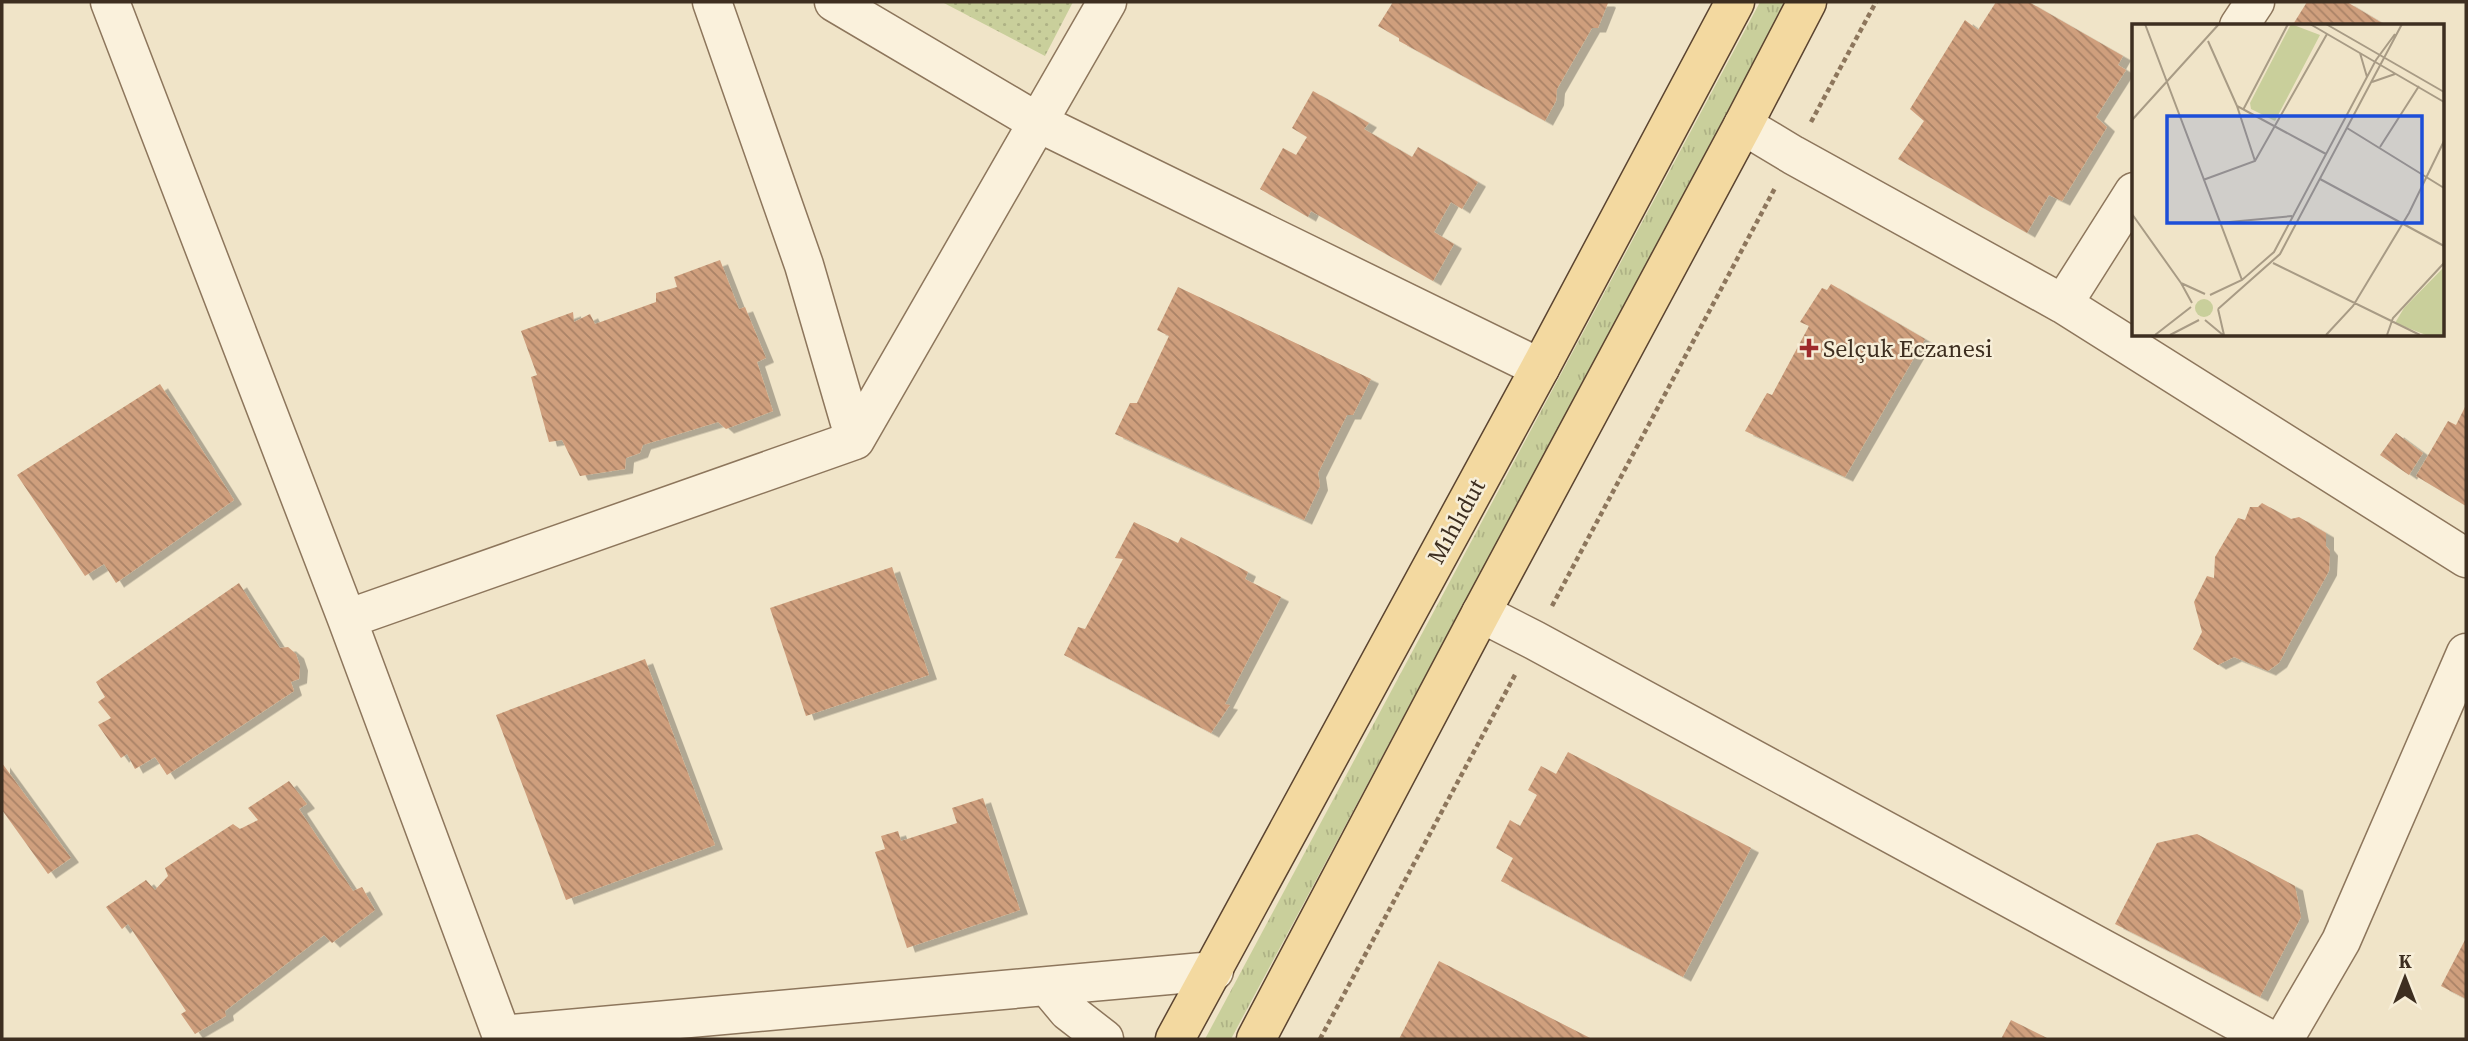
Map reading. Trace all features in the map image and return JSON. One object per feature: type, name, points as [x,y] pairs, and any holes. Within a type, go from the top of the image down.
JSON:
[{"type":"main road","name":"Mıhlıdut","points":[[1175,1039],[1540,368],[1735,2]]},
{"type":"main road","points":[[1256,1039],[1807,2]]},
{"type":"street","points":[[110,2],[347,619],[502,1037],[1214,971]]},
{"type":"street","points":[[712,2],[804,265],[855,440]]},
{"type":"street","points":[[834,2],[1039,123],[1540,368]]},
{"type":"street","points":[[347,619],[855,440],[1107,2]]},
{"type":"street","points":[[2240,24],[2255,2]]},
{"type":"street","points":[[1744,125],[1793,155],[2063,304],[2466,558]]},
{"type":"street","points":[[2063,304],[2132,195]]},
{"type":"street","points":[[1481,613],[2269,1039]]},
{"type":"street","points":[[2284,1039],[2341,941],[2466,653]]},
{"type":"street","points":[[1048,987],[1068,1011],[1104,1039]]},
{"type":"path","points":[[1320,1039],[1876,2]]},
{"type":"green space","points":[[942,2],[1073,2],[1045,56]]},
{"type":"green space","points":[[1760,2],[1786,2],[1231,1039],[1205,1039]]},
{"type":"building","points":[[1393,2],[1608,3],[1598,28],[1592,28],[1557,89],[1556,101],[1545,121],[1399,41],[1399,38],[1378,26]]},
{"type":"building","points":[[1996,2],[2029,2],[2123,56],[2118,65],[2126,70],[2096,117],[2107,127],[2062,201],[2049,195],[2027,233],[1898,159],[1924,121],[1910,109],[1965,20],[1978,30]]},
{"type":"building","points":[[2307,2],[2347,2],[2384,24],[2293,24]]},
{"type":"building","points":[[1313,91],[1369,123],[1364,129],[1412,157],[1418,147],[1478,182],[1462,209],[1451,202],[1434,232],[1454,244],[1433,281],[1311,211],[1308,217],[1260,189],[1283,148],[1296,155],[1307,137],[1292,128]]},
{"type":"building","points":[[720,260],[739,309],[745,307],[766,358],[757,362],[773,411],[726,429],[718,422],[643,445],[640,453],[626,458],[625,469],[580,476],[562,440],[549,442],[531,377],[537,375],[521,331],[573,312],[574,322],[590,314],[595,324],[656,302],[656,293],[677,287],[674,277]]},
{"type":"building","points":[[1831,284],[1925,339],[1845,477],[1745,431],[1767,393],[1772,395],[1809,326],[1800,322],[1822,288],[1827,290]]},
{"type":"building","points":[[1178,287],[1371,379],[1353,415],[1347,415],[1318,473],[1320,486],[1304,520],[1115,434],[1130,403],[1137,403],[1169,336],[1157,330]]},
{"type":"building","points":[[160,384],[234,500],[116,583],[104,564],[85,576],[17,475]]},
{"type":"building","points":[[2466,405],[2466,506],[2416,476],[2448,421],[2456,425]]},
{"type":"building","points":[[2396,433],[2423,453],[2409,475],[2380,455]]},
{"type":"building","points":[[2262,503],[2291,519],[2299,517],[2326,533],[2326,546],[2330,551],[2329,571],[2279,663],[2268,671],[2234,657],[2218,665],[2193,649],[2202,632],[2194,602],[2207,576],[2214,578],[2215,557],[2238,518],[2245,520],[2250,507],[2258,507]]},
{"type":"building","points":[[1134,522],[1178,543],[1181,537],[1248,572],[1245,579],[1281,597],[1225,704],[1230,705],[1211,733],[1064,655],[1078,627],[1085,629],[1123,559],[1115,558]]},
{"type":"building","points":[[892,567],[929,675],[806,716],[770,608]]},
{"type":"building","points":[[239,583],[280,648],[288,647],[296,654],[300,666],[299,679],[291,682],[294,691],[167,775],[155,757],[135,769],[127,754],[121,758],[98,725],[111,718],[98,702],[105,697],[96,682]]},
{"type":"building","points":[[645,659],[715,845],[566,900],[496,715]]},
{"type":"building","points":[[1568,752],[1751,848],[1683,977],[1501,881],[1513,858],[1496,848],[1510,820],[1520,826],[1537,795],[1528,790],[1541,766],[1556,774]]},
{"type":"building","points":[[2,763],[71,858],[48,874],[2,810]]},
{"type":"building","points":[[289,781],[307,804],[299,809],[353,891],[362,887],[375,910],[332,943],[324,935],[225,1011],[226,1016],[195,1034],[181,1014],[186,1011],[128,924],[122,929],[106,907],[146,880],[155,890],[168,876],[165,868],[233,824],[240,829],[258,820],[248,808]]},
{"type":"building","points":[[983,798],[1020,910],[907,948],[875,852],[885,849],[881,836],[898,831],[901,841],[957,823],[952,808]]},
{"type":"building","points":[[2197,834],[2295,886],[2301,917],[2260,997],[2115,924],[2157,843]]},
{"type":"building","points":[[2466,938],[2466,999],[2441,986]]},
{"type":"building","points":[[1439,961],[1592,1039],[1399,1039]]},
{"type":"building","points":[[2011,1020],[2049,1039],[2001,1039]]},
{"type":"place","name":"Selçuk Eczanesi","points":[[1809,348]]}]
